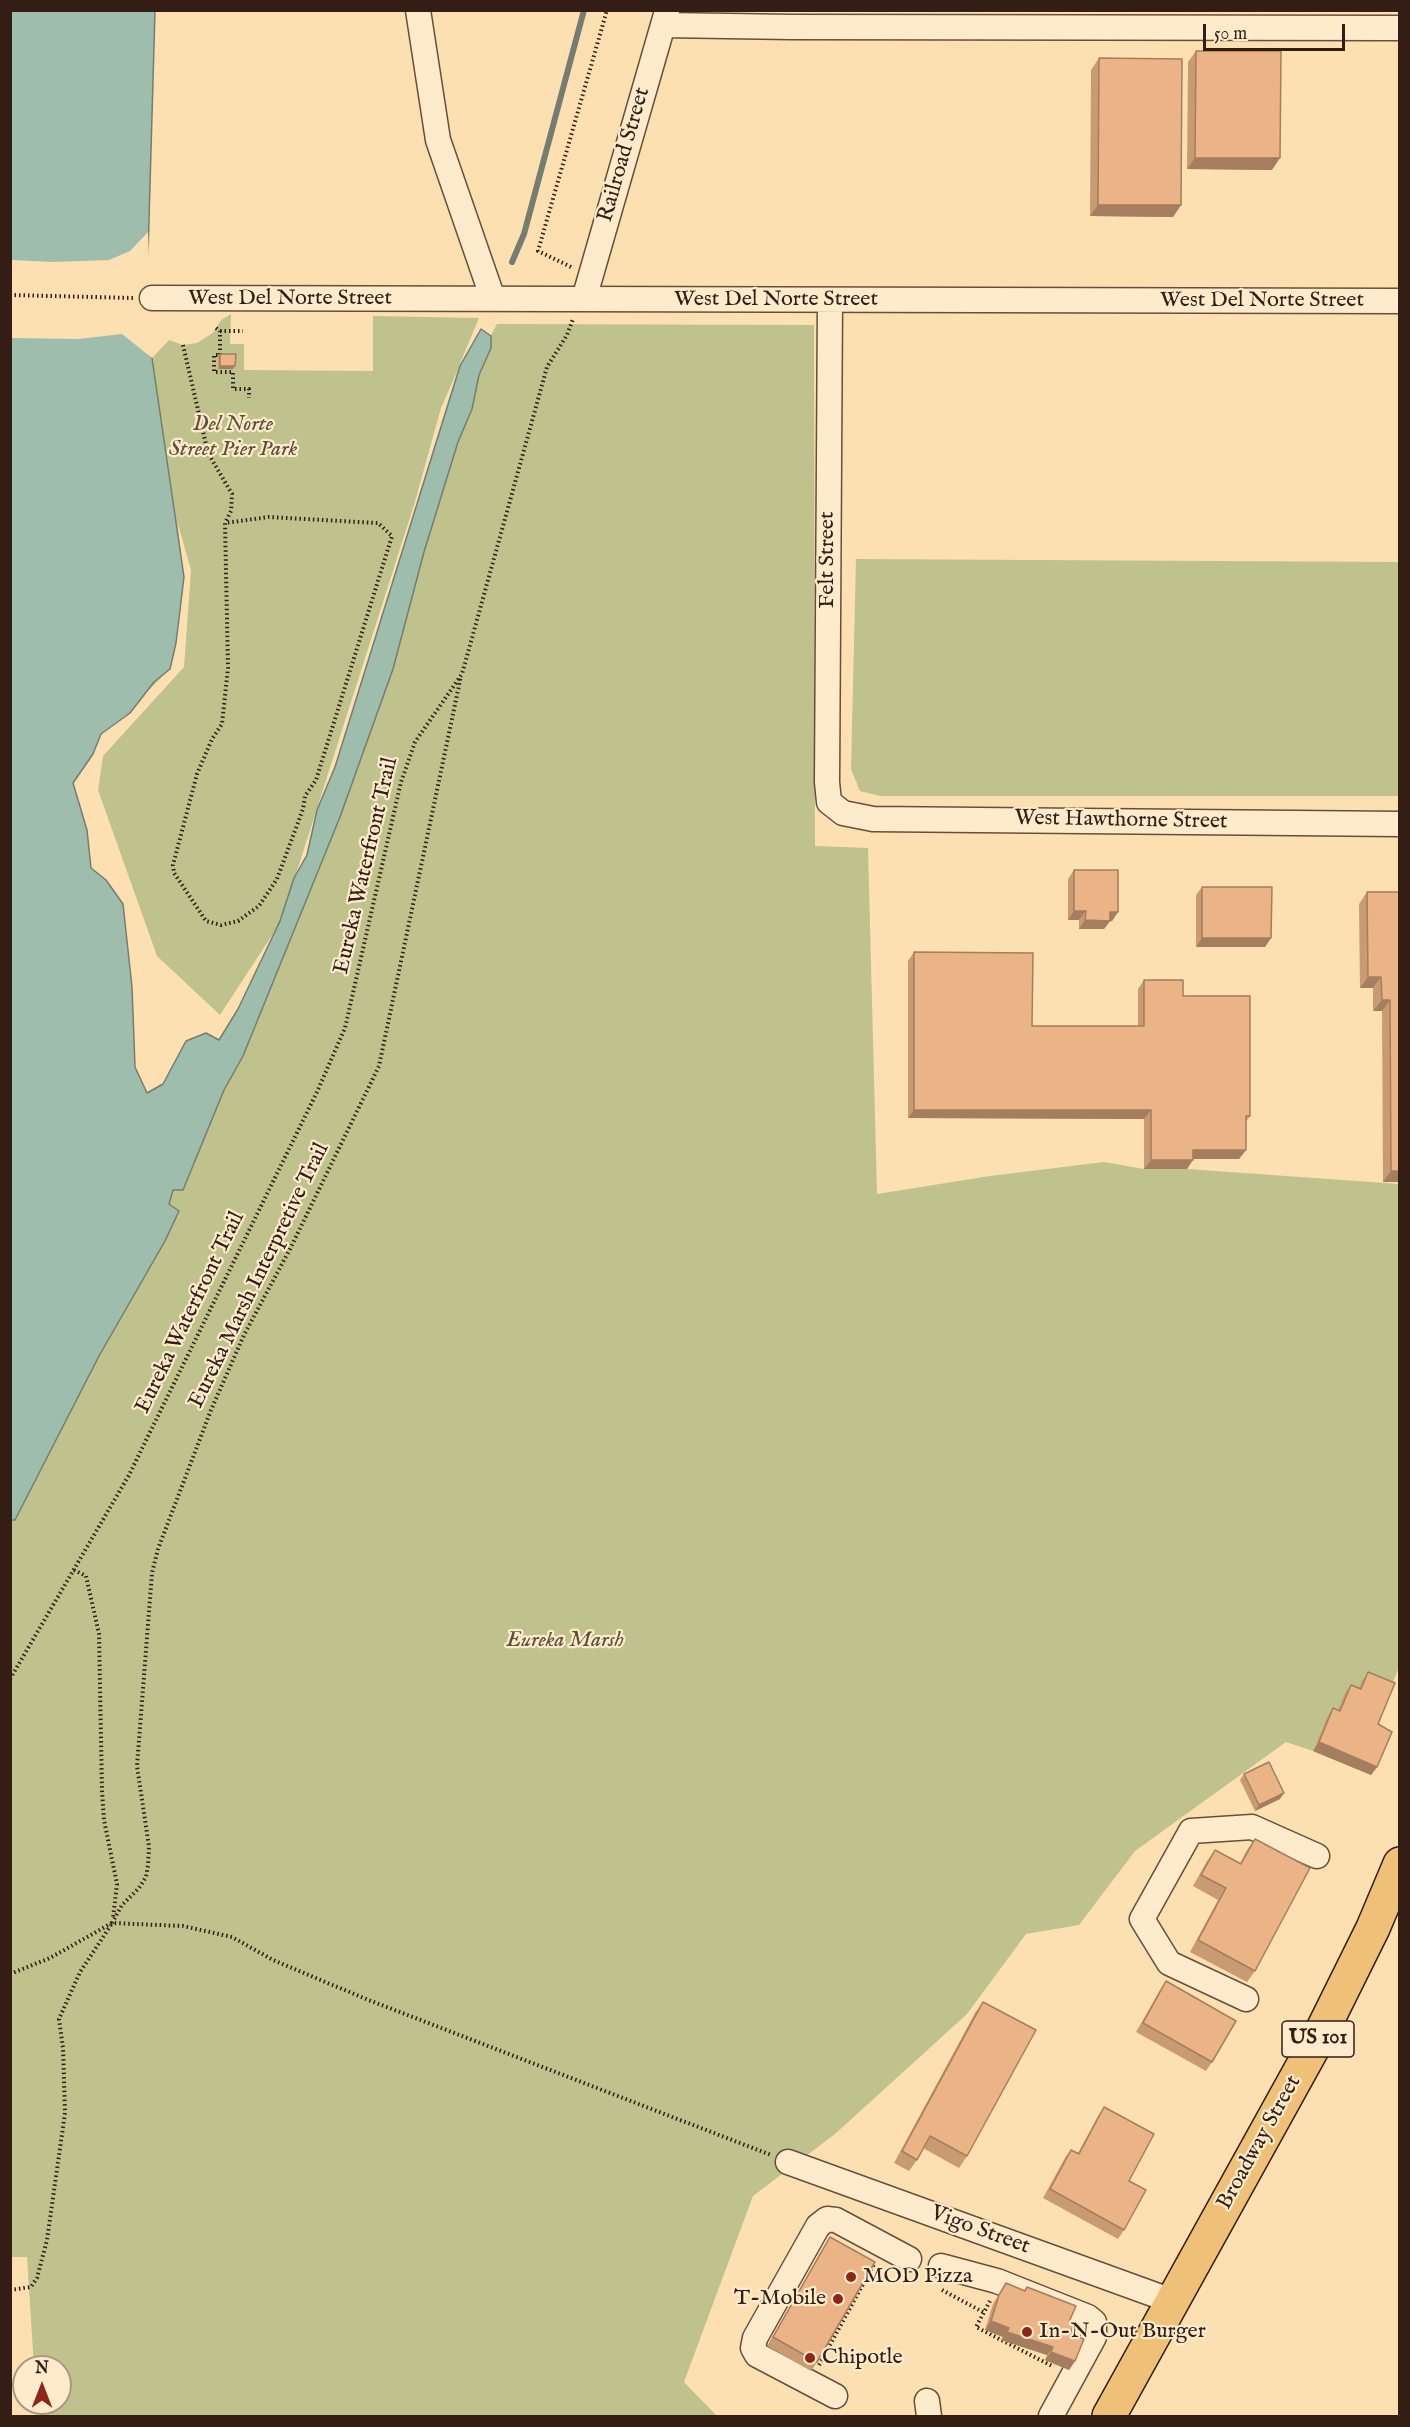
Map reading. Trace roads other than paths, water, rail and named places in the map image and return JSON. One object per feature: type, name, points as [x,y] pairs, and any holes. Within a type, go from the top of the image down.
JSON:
[{"type":"highway","name":"Broadway Street","points":[[1109,2416],[1321,2033],[1373,1928],[1400,1864]]},
{"type":"street","points":[[418,10],[438,140],[486,273],[493,299]]},
{"type":"street","points":[[665,18],[1281,19],[1400,28]]},
{"type":"street","name":"Railroad Street","points":[[579,299],[665,18]]},
{"type":"street","name":"West Del Norte Street","points":[[152,298],[1400,301]]},
{"type":"street","name":"Felt Street","points":[[830,300],[826,782],[829,802],[843,813]]},
{"type":"street","name":"West Hawthorne Street","points":[[843,813],[885,819],[1400,824]]},
{"type":"street","points":[[1246,1999],[1169,1964],[1142,1919],[1191,1831],[1252,1827],[1317,1856]]},
{"type":"street","name":"Vigo Street","points":[[788,2162],[1172,2301]]},
{"type":"street","points":[[835,2396],[757,2355],[753,2348],[755,2338],[818,2226],[827,2220],[836,2220],[909,2259]]},
{"type":"street","points":[[941,2266],[997,2281],[1088,2316],[1094,2322],[1094,2337],[1051,2416]]},
{"type":"waterway","points":[[512,262],[524,234],[584,10]]},
{"type":"place","name":"MOD Pizza","points":[[851,2277]]},
{"type":"place","name":"T-Mobile","points":[[838,2299]]},
{"type":"place","name":"In-N-Out Burger","points":[[1027,2332]]},
{"type":"place","name":"Chipotle","points":[[810,2358]]},
{"type":"park label","name":"Del Norte Street Pier Park","points":[[233,438]]},
{"type":"park label","name":"Eureka Marsh","points":[[565,1641]]}]
